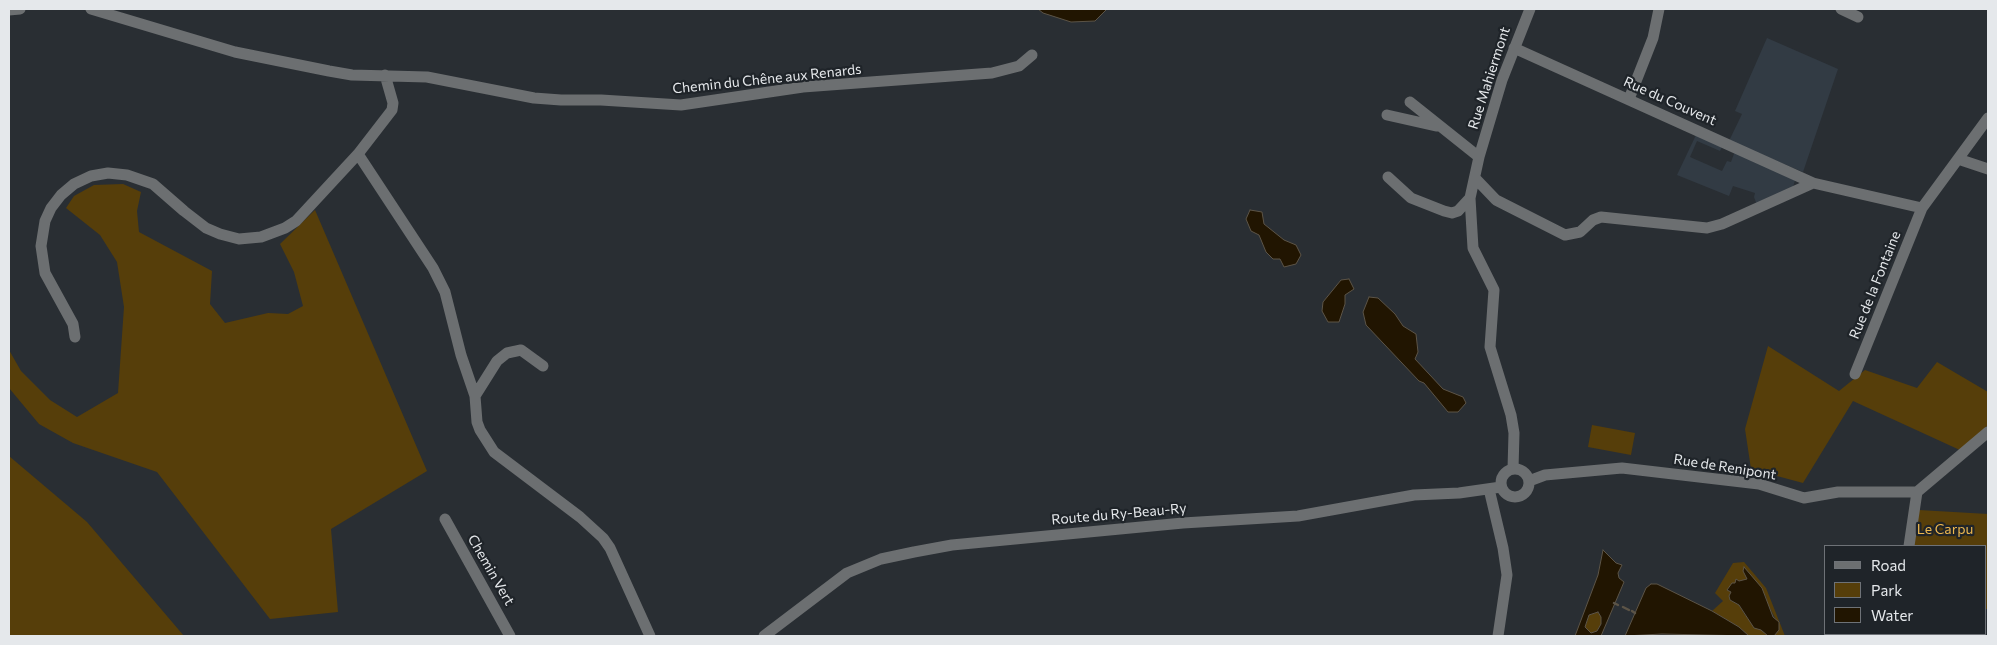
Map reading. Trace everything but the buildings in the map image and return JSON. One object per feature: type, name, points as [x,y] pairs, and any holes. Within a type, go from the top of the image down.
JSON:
[{"type":"street","points":[[9,10],[20,9]]},
{"type":"street","name":"Chemin du Chêne aux Renards","points":[[91,9],[235,52],[352,75],[427,76],[534,98],[602,100],[681,106],[803,87],[992,73],[1019,66],[1032,55]]},
{"type":"street","name":"Rue Mahiermont","points":[[1513,469],[1514,433],[1511,415],[1490,347],[1494,290],[1473,248],[1470,198],[1479,157],[1502,80],[1530,9]]},
{"type":"street","points":[[1629,98],[1653,38],[1659,9]]},
{"type":"street","points":[[1841,9],[1858,17]]},
{"type":"street","name":"Rue du Couvent","points":[[1514,48],[1629,98],[1813,183],[1922,208]]},
{"type":"street","points":[[75,336],[73,324],[45,273],[41,246],[45,222],[51,208],[61,195],[74,184],[91,176],[108,173],[143,180],[153,184],[206,228],[229,237],[250,239],[271,234],[296,221],[358,154],[392,110],[393,103],[384,75]]},
{"type":"street","name":"Rue Mahiermont","points":[[1410,102],[1479,157]]},
{"type":"street","name":"Rue Mahiermont","points":[[1387,115],[1440,127]]},
{"type":"street","name":"Rue de la Fontaine","points":[[1856,374],[1922,208],[1941,179],[1988,118]]},
{"type":"street","points":[[358,154],[433,268],[445,292],[461,355],[475,396],[477,422],[483,437],[494,452],[580,517],[603,538],[650,636]]},
{"type":"street","points":[[1958,159],[1988,169]]},
{"type":"street","points":[[1388,177],[1411,198],[1444,211],[1452,213],[1458,210],[1470,198]]},
{"type":"street","points":[[1475,178],[1496,200],[1565,235],[1580,232],[1593,220],[1601,217],[1707,228],[1722,224],[1813,183]]},
{"type":"street","points":[[475,396],[497,361],[507,353],[521,350],[543,366]]},
{"type":"street","points":[[1909,545],[1917,492],[1988,432]]},
{"type":"street","name":"Rue de Renipont","points":[[1529,481],[1545,475],[1622,468],[1759,484],[1804,498],[1838,492],[1917,492]]},
{"type":"street","points":[[1513,469],[1523,472],[1529,481],[1527,490],[1520,497],[1506,495],[1501,487],[1503,475],[1513,469]]},
{"type":"street","name":"Route du Ry-Beau-Ry","points":[[764,636],[847,573],[881,559],[914,552],[952,545],[1194,522],[1298,516],[1414,495],[1501,487]]},
{"type":"street","points":[[1489,489],[1503,548],[1507,575],[1498,636]]},
{"type":"street","name":"Chemin Vert","points":[[445,519],[510,636]]},
{"type":"shaded area","points":[[1767,38],[1838,69],[1803,172],[1729,141],[1742,114],[1735,111]]},
{"type":"shaded area","points":[[1696,135],[1722,147],[1720,151],[1697,141],[1690,157],[1722,171],[1727,161],[1731,162],[1735,151],[1796,177],[1793,187],[1757,205],[1754,197],[1755,193],[1733,186],[1729,196],[1677,175]]},
{"type":"green space","points":[[123,184],[141,192],[137,211],[139,232],[212,271],[210,304],[225,323],[268,313],[288,314],[303,306],[294,272],[280,244],[315,210],[427,471],[331,529],[338,612],[270,619],[157,472],[73,443],[39,424],[9,388],[9,350],[21,371],[50,400],[77,417],[118,393],[124,307],[117,262],[100,235],[66,208],[74,196],[94,185]]},
{"type":"green space","points":[[1768,346],[1839,391],[1865,370],[1917,388],[1937,362],[1988,392],[1988,425],[1962,451],[1853,401],[1803,483],[1751,469],[1745,429]]},
{"type":"green space","points":[[1592,425],[1635,433],[1631,455],[1588,447]]},
{"type":"green space","points":[[9,456],[87,522],[184,636],[9,636]]},
{"type":"green space","name":"Le Carpu","points":[[1919,510],[1988,514],[1988,609],[1987,545],[1914,545]]},
{"type":"green space","points":[[1744,562],[1766,588],[1785,636],[1774,636],[1779,626],[1766,596],[1747,577],[1747,580],[1739,581],[1728,590],[1731,592],[1730,600],[1739,605],[1745,615],[1768,636],[1749,636],[1739,627],[1712,611],[1723,601],[1715,593],[1733,563]]},
{"type":"green space","points":[[1598,612],[1601,617],[1601,624],[1597,631],[1591,633],[1585,627],[1589,615]]},
{"type":"water","points":[[1038,9],[1107,9],[1095,21],[1071,22],[1043,13]]},
{"type":"water","points":[[1250,210],[1262,212],[1264,224],[1284,240],[1296,245],[1301,255],[1296,264],[1284,267],[1280,259],[1273,259],[1266,252],[1259,235],[1251,231],[1246,219]]},
{"type":"water","points":[[1349,279],[1354,289],[1345,295],[1345,304],[1339,322],[1328,322],[1322,311],[1323,302],[1341,280]]},
{"type":"water","points":[[1369,297],[1378,298],[1395,314],[1403,326],[1416,334],[1418,352],[1415,359],[1443,389],[1463,397],[1466,403],[1458,412],[1448,412],[1424,383],[1419,381],[1366,325],[1363,312]]},
{"type":"water","points":[[1603,550],[1616,563],[1622,565],[1618,573],[1619,578],[1624,582],[1601,636],[1575,636],[1598,575]],"holes":[[[1598,612],[1601,617],[1601,624],[1597,631],[1591,633],[1585,627],[1589,615]]]},
{"type":"water","points":[[1744,567],[1762,588],[1773,617],[1779,622],[1779,630],[1774,636],[1768,636],[1761,630],[1754,628],[1739,605],[1730,600],[1731,592],[1727,590],[1732,583],[1735,583],[1736,579],[1739,581],[1747,579],[1743,571]]},
{"type":"water","points":[[1651,584],[1657,584],[1712,611],[1739,627],[1749,636],[1662,634],[1625,636],[1646,588]]},
{"type":"waterway","points":[[1614,603],[1618,605]]},
{"type":"waterway","points":[[1623,607],[1629,610]]}]
